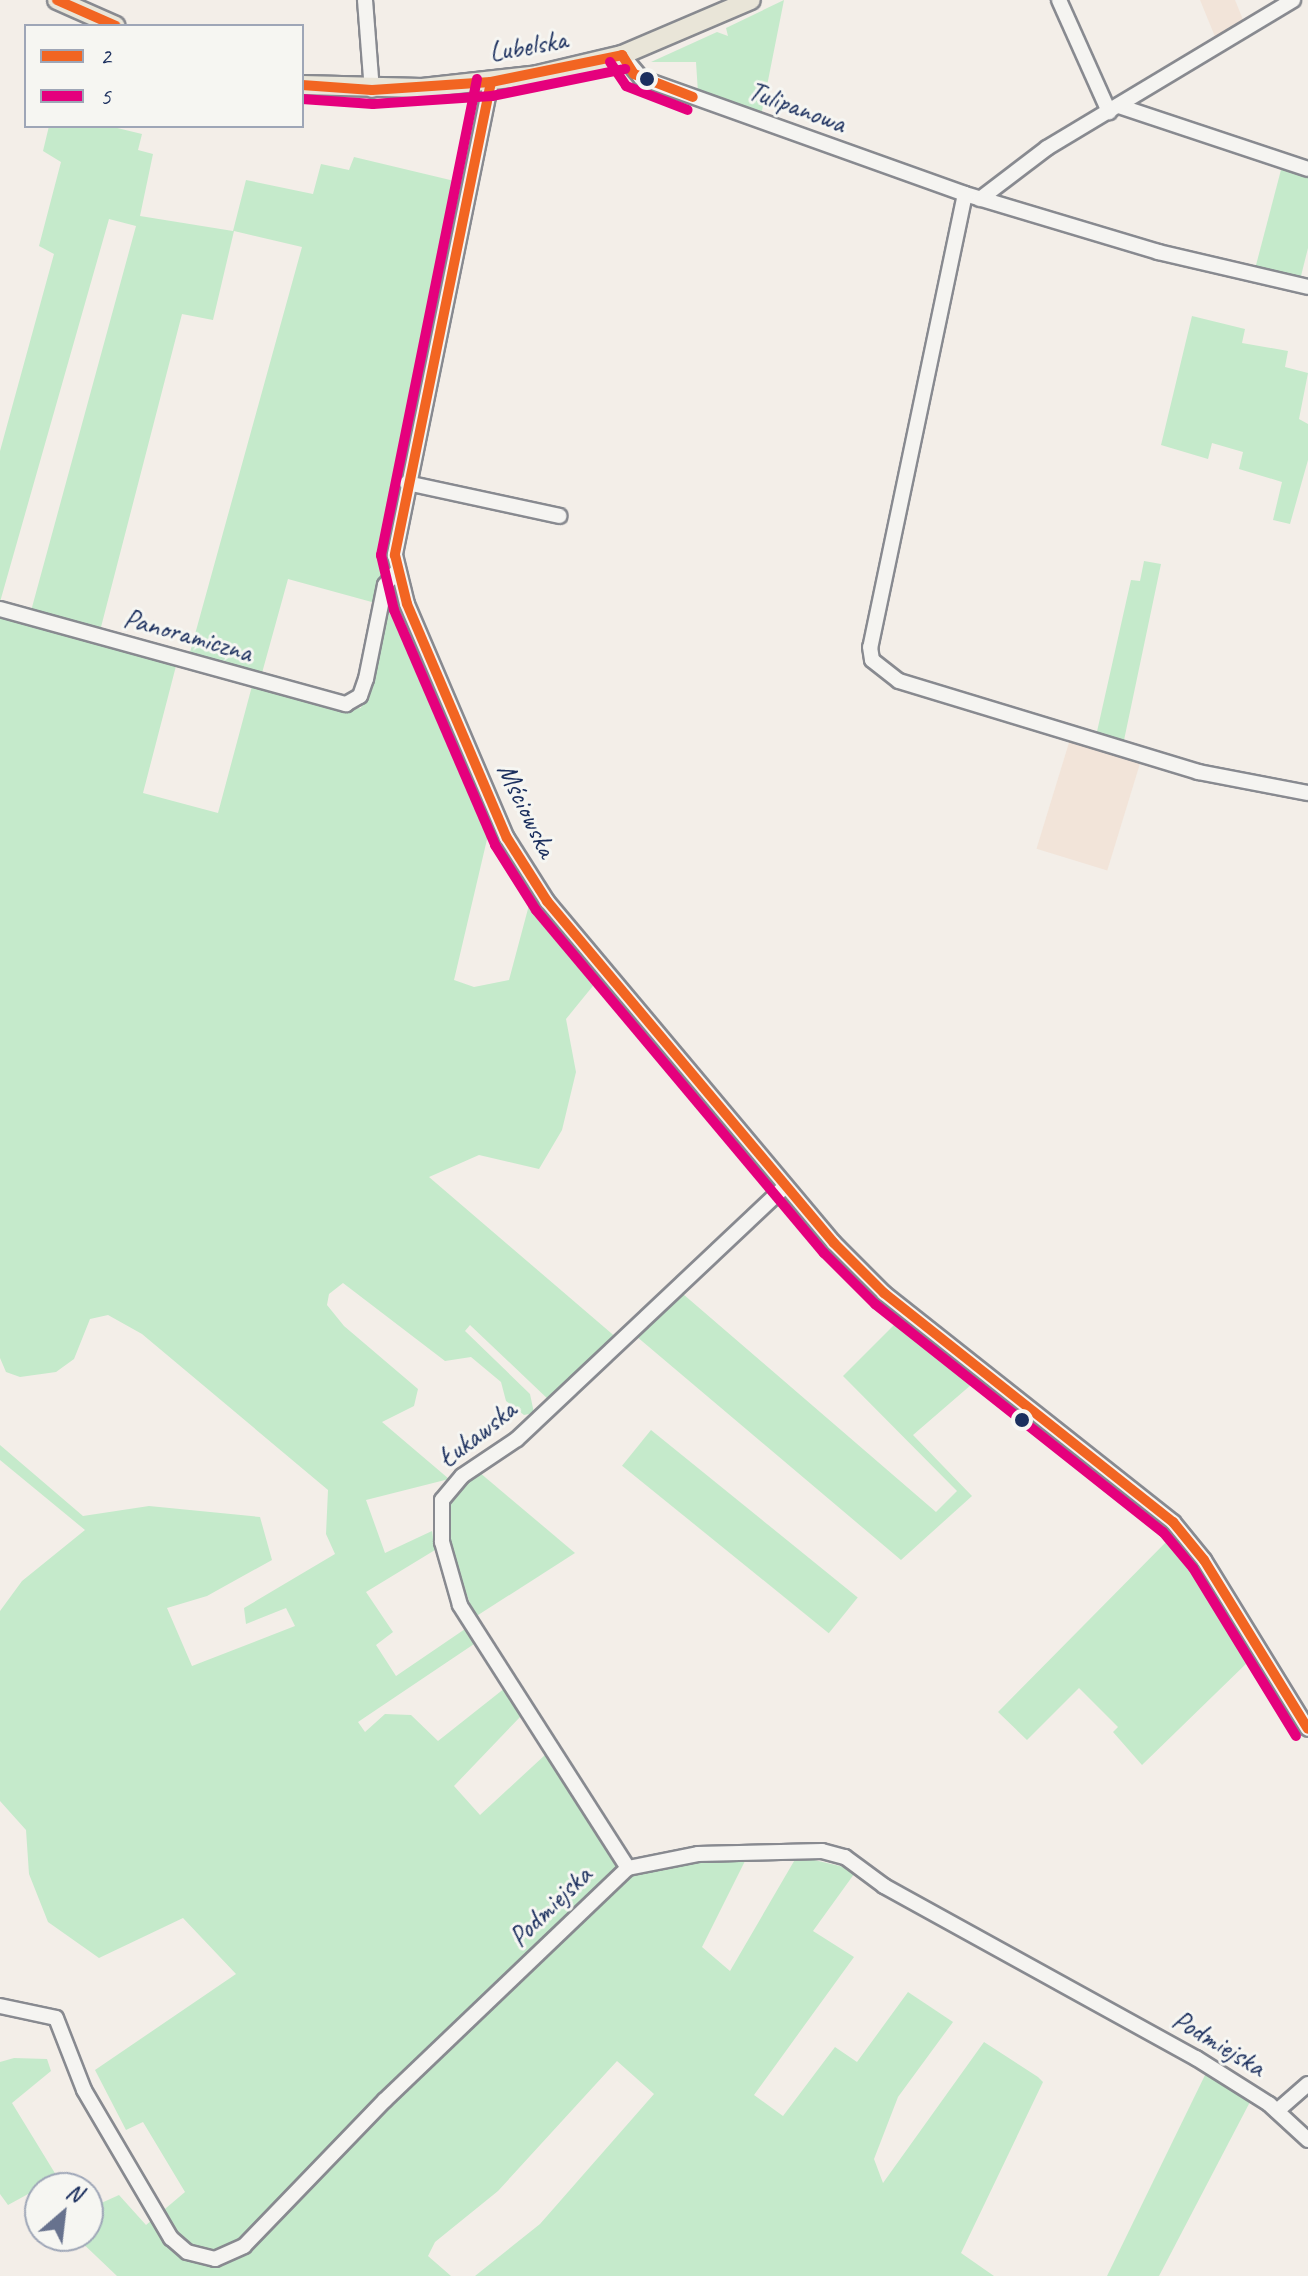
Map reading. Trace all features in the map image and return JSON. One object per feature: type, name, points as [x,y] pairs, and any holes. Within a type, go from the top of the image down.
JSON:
[{"type":"main road","points":[[57,0],[111,24]]},
{"type":"main road","name":"Lubelska","points":[[304,85],[372,90],[491,82],[622,55],[751,0]]},
{"type":"street","points":[[365,0],[372,90]]},
{"type":"street","points":[[1059,0],[1114,109],[1308,169]]},
{"type":"street","points":[[1293,0],[972,196],[870,647],[872,660],[899,681],[1198,772],[1308,793]]},
{"type":"street","name":"Tulipanowa","points":[[622,55],[641,78],[972,196],[1308,287]]},
{"type":"street","name":"Mściowska","points":[[491,82],[407,483],[397,571],[527,872],[783,1188],[884,1293],[1173,1522],[1204,1560],[1308,1729]]},
{"type":"street","points":[[407,483],[559,516]]},
{"type":"street","name":"Panoramiczna","points":[[0,609],[337,704],[360,696],[385,585],[397,571]]},
{"type":"street","name":"Łukawska","points":[[628,1868],[460,1605],[442,1542],[440,1509],[449,1486],[517,1439],[783,1188]]},
{"type":"street","name":"Podmiejska","points":[[0,2006],[56,2018],[84,2090],[138,2189],[177,2245],[215,2259],[244,2246],[385,2100],[628,1868],[732,1851],[845,1857],[884,1886],[1196,2058],[1277,2111],[1308,2140]]},
{"type":"street","points":[[1277,2111],[1308,2084]]},
{"type":"shaded area","points":[[1200,0],[1235,0],[1246,27],[1218,44]]},
{"type":"shaded area","points":[[1071,736],[1142,758],[1107,870],[1037,849]]},
{"type":"green space","points":[[784,0],[761,116],[698,93],[696,62],[651,62],[717,32],[728,36],[726,28]]},
{"type":"green space","points":[[49,128],[117,128],[142,134],[138,150],[153,154],[140,216],[233,231],[246,180],[313,194],[321,164],[349,170],[354,157],[467,184],[379,604],[288,579],[262,673],[189,656],[302,247],[234,231],[213,320],[182,314],[100,631],[31,611],[136,226],[109,219],[0,602],[0,451],[54,254],[39,246],[61,162],[43,151]]},
{"type":"green space","points":[[1282,166],[1308,174],[1308,248],[1300,280],[1255,269]]},
{"type":"green space","points":[[1192,316],[1245,329],[1242,343],[1288,351],[1285,367],[1308,373],[1299,419],[1308,424],[1308,460],[1290,524],[1273,520],[1282,482],[1239,469],[1243,452],[1212,443],[1208,459],[1161,445]]},
{"type":"green space","points":[[1144,561],[1161,564],[1123,745],[1096,736],[1131,580],[1140,581]]},
{"type":"green space","points":[[395,588],[492,818],[454,980],[474,987],[509,980],[533,890],[601,976],[566,1019],[576,1072],[562,1130],[539,1169],[479,1155],[429,1177],[618,1339],[551,1402],[470,1325],[465,1331],[530,1394],[534,1413],[524,1415],[506,1401],[501,1382],[471,1357],[445,1361],[343,1283],[329,1294],[327,1305],[344,1326],[418,1389],[414,1406],[382,1422],[449,1479],[366,1500],[385,1553],[432,1531],[435,1550],[366,1592],[393,1632],[376,1645],[396,1676],[468,1627],[477,1642],[358,1722],[365,1732],[385,1714],[411,1715],[438,1741],[505,1688],[521,1716],[454,1786],[480,1815],[545,1755],[598,1831],[620,1875],[726,1855],[746,1859],[702,1947],[730,1971],[797,1856],[857,1870],[813,1931],[854,1957],[754,2095],[783,2116],[835,2047],[857,2062],[908,1992],[953,2022],[898,2097],[874,2159],[883,2183],[984,2042],[1038,2077],[1043,2082],[961,2253],[994,2276],[475,2276],[540,2224],[654,2094],[617,2061],[498,2191],[435,2242],[428,2256],[451,2276],[117,2276],[92,2252],[104,2252],[104,2202],[119,2195],[146,2225],[185,2192],[143,2122],[126,2130],[95,2070],[236,1974],[183,1918],[99,1958],[48,1922],[29,1874],[26,1830],[0,1801],[0,1611],[22,1581],[85,1530],[0,1460],[0,1445],[83,1516],[149,1506],[260,1517],[272,1560],[207,1596],[167,1608],[192,1666],[295,1626],[286,1608],[246,1624],[244,1608],[335,1554],[326,1534],[328,1490],[142,1334],[108,1315],[90,1319],[74,1359],[56,1372],[20,1377],[6,1372],[0,1358],[0,615],[176,666],[143,793],[218,813],[252,686],[333,709],[361,708],[386,599]]},
{"type":"green space","points":[[683,1294],[936,1512],[957,1491],[843,1376],[902,1317],[979,1378],[913,1435],[972,1496],[901,1560],[636,1336]]},
{"type":"green space","points":[[651,1430],[858,1597],[829,1633],[622,1466]]},
{"type":"green space","points":[[479,1472],[575,1553],[475,1617],[447,1541],[446,1507],[461,1484]]},
{"type":"green space","points":[[1170,1538],[1196,1565],[1251,1659],[1142,1765],[1113,1732],[1118,1727],[1079,1688],[1027,1740],[998,1712]]},
{"type":"green space","points":[[14,2058],[47,2059],[51,2071],[12,2103],[54,2172],[24,2172],[24,2196],[8,2205],[0,2194],[0,2062]]},
{"type":"green space","points":[[1207,2071],[1251,2100],[1159,2276],[1107,2276]]},
{"type":"transit line","name":"2","points":[[57,0],[111,24]]},
{"type":"transit line","name":"2","points":[[622,55],[634,74],[693,97]]},
{"type":"transit line","name":"2","points":[[304,85],[372,90],[491,82],[622,55]]},
{"type":"transit line","name":"5","points":[[610,62],[626,86],[688,110]]},
{"type":"transit line","name":"5","points":[[304,99],[373,104],[492,96],[625,69]]},
{"type":"transit line","name":"5","points":[[477,79],[381,555],[394,610],[495,845],[536,910],[824,1253],[875,1304],[1163,1532],[1193,1568],[1296,1736]]},
{"type":"transit line","name":"2","points":[[491,82],[395,555],[407,604],[507,838],[547,901],[834,1243],[884,1293],[1173,1522],[1204,1560],[1308,1729]]}]
